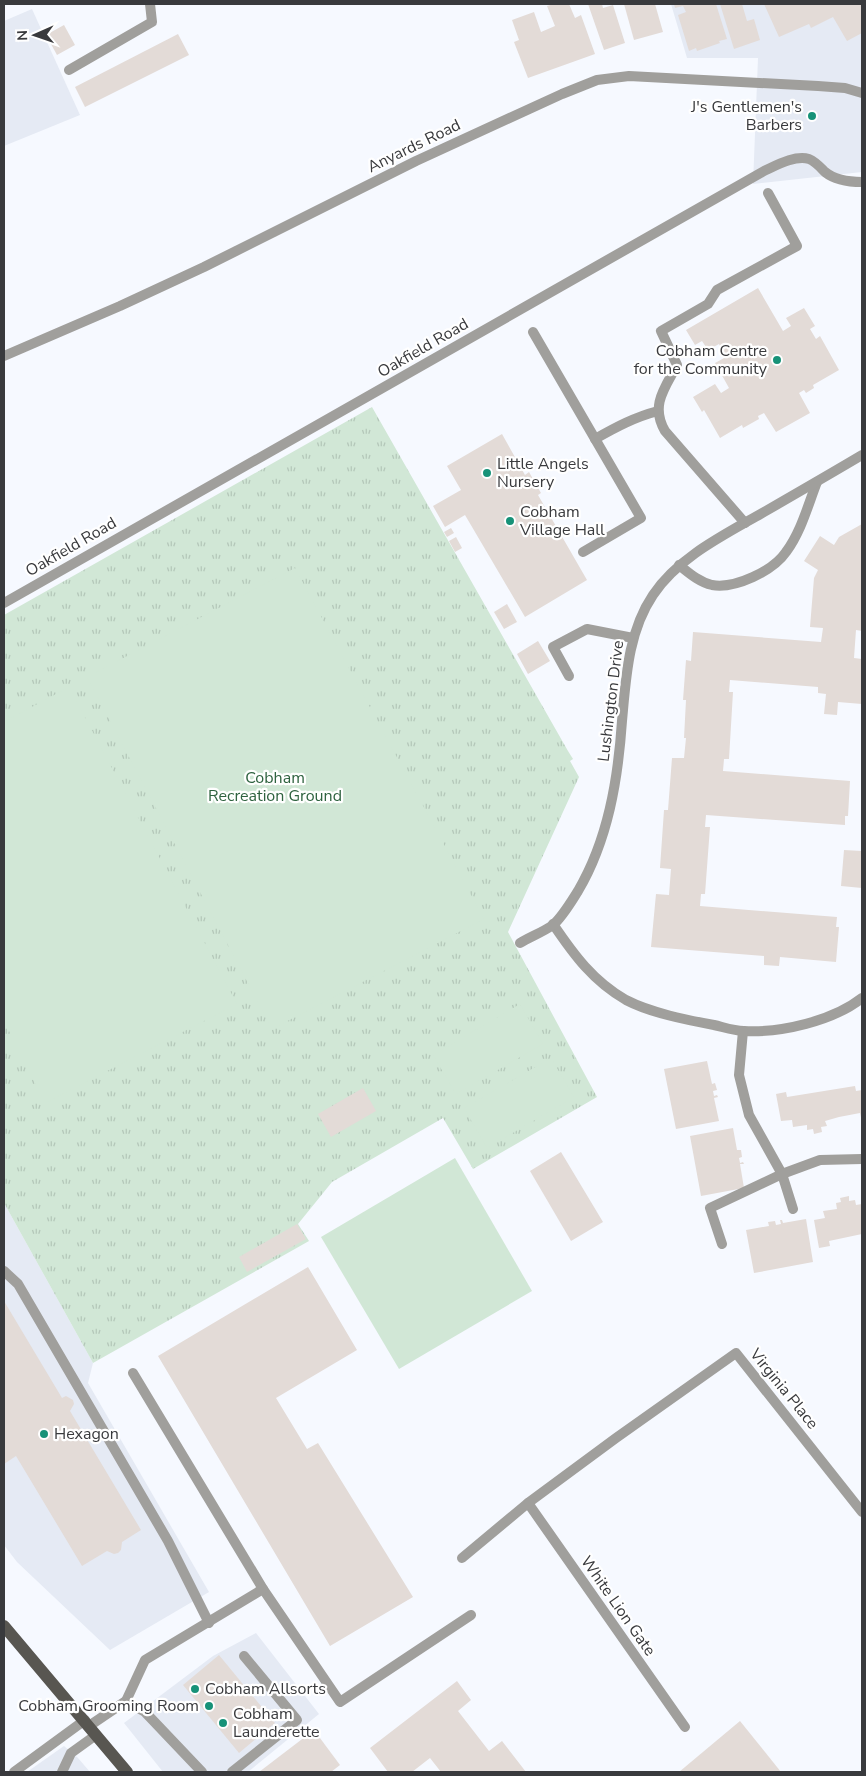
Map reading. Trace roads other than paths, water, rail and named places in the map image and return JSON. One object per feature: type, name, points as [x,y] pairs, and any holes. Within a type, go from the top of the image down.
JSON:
[{"type":"main road","points":[[4,1626],[127,1772]]},
{"type":"street","points":[[69,70],[152,22],[150,4]]},
{"type":"street","name":"Anyards Road","points":[[4,356],[204,267],[416,161],[562,94],[598,80],[610,77],[642,76],[845,88],[862,93]]},
{"type":"street","name":"Oakfield Road","points":[[4,603],[764,171],[789,161],[808,159],[839,180],[862,182]]},
{"type":"street","points":[[745,523],[660,422],[658,411],[660,396],[677,365],[661,331],[708,304],[717,290],[797,246],[768,193]]},
{"type":"street","points":[[533,332],[642,518],[583,552]]},
{"type":"street","points":[[595,439],[624,422],[658,411]]},
{"type":"street","name":"Lushington Drive","points":[[520,943],[553,924],[571,902],[596,856],[606,826],[620,751],[625,690],[633,638],[653,594],[668,575],[679,565],[745,523],[862,455]]},
{"type":"street","points":[[679,565],[694,578],[712,585],[731,585],[759,575],[786,553],[801,525],[817,482]]},
{"type":"street","points":[[569,676],[553,647],[587,628],[633,638]]},
{"type":"street","points":[[553,924],[583,966],[597,980],[627,1000],[672,1017],[743,1031],[788,1028],[823,1019],[855,1004],[862,998]]},
{"type":"street","points":[[743,1031],[739,1075],[749,1114],[782,1174],[793,1209]]},
{"type":"street","points":[[722,1244],[710,1208],[782,1174],[820,1160],[862,1159]]},
{"type":"street","points":[[4,1271],[18,1284],[168,1541],[209,1623]]},
{"type":"street","name":"Virginia Place","points":[[528,1503],[736,1353],[862,1512]]},
{"type":"street","points":[[133,1373],[263,1589],[340,1702],[471,1615]]},
{"type":"street","points":[[462,1558],[528,1503]]},
{"type":"street","name":"White Lion Gate","points":[[528,1503],[685,1726]]},
{"type":"street","points":[[14,1772],[90,1727],[126,1701],[145,1660],[263,1589]]},
{"type":"street","points":[[232,1772],[297,1720],[244,1656]]},
{"type":"street","points":[[126,1701],[146,1712],[202,1772]]},
{"type":"street","points":[[62,1772],[71,1753],[90,1727]]},
{"type":"place","name":"J's Gentlemen's Barbers","points":[[812,116]]},
{"type":"place","name":"Cobham Centre for the Community","points":[[777,360]]},
{"type":"place","name":"Little Angels Nursery","points":[[487,473]]},
{"type":"place","name":"Cobham Village Hall","points":[[510,521]]},
{"type":"place","name":"Hexagon","points":[[44,1434]]},
{"type":"place","name":"Cobham Allsorts","points":[[195,1689]]},
{"type":"place","name":"Cobham Grooming Room","points":[[209,1706]]},
{"type":"place","name":"Cobham Launderette","points":[[223,1723]]},
{"type":"park label","name":"Cobham Recreation Ground","points":[[275,787]]}]
